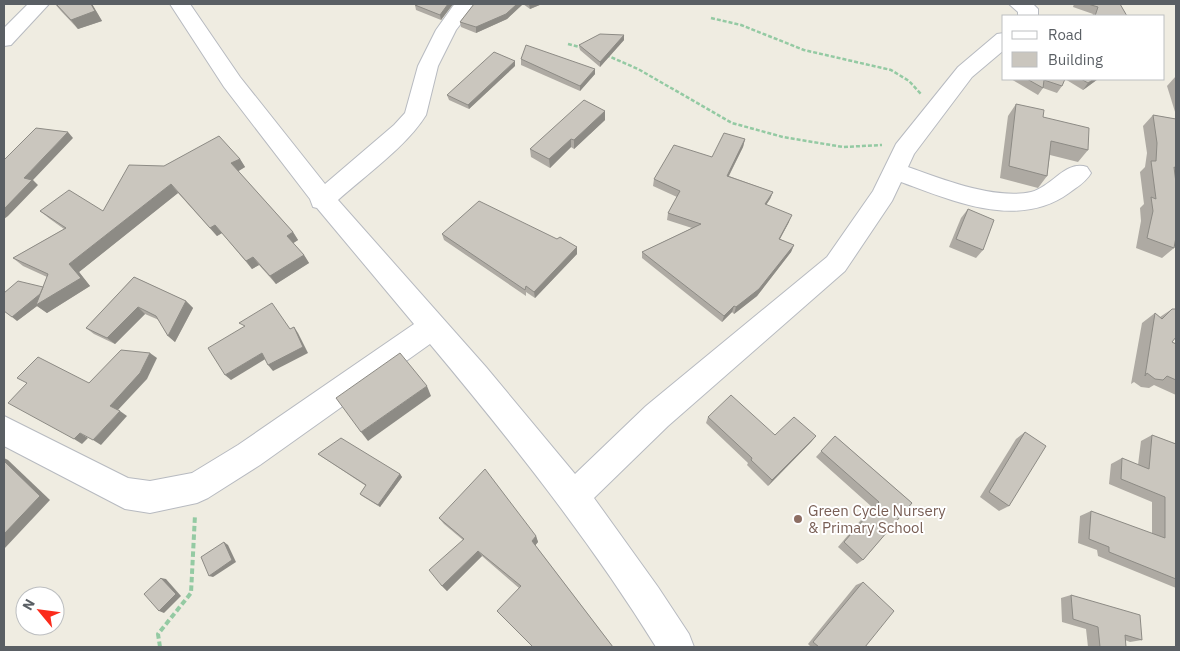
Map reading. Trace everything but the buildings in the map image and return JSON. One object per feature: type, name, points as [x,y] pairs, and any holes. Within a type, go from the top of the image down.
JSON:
[{"type":"street","points":[[4,40],[39,4]]},
{"type":"street","points":[[180,4],[194,28],[249,106],[322,200],[574,496],[676,647]]},
{"type":"street","points":[[322,200],[402,131],[415,115],[428,66],[446,30],[466,4]]},
{"type":"street","points":[[1019,4],[1028,9],[1028,15]]},
{"type":"street","points":[[574,496],[656,416],[836,264],[883,196],[910,143],[965,72],[1002,41]]},
{"type":"street","points":[[895,171],[978,198],[1023,201],[1043,198],[1079,173]]},
{"type":"street","points":[[4,430],[126,493],[150,497],[196,487],[249,454],[432,327]]},
{"type":"path","points":[[711,18],[741,25],[804,50],[891,70],[920,90],[932,115]]},
{"type":"path","points":[[568,44],[586,49]]},
{"type":"path","points":[[604,54],[638,69],[732,123],[783,137],[843,148],[910,143]]},
{"type":"path","points":[[160,647],[158,634],[191,593],[196,487]]},
{"type":"place","name":"Green Cycle Nursery & Primary School","points":[[798,519]]}]
